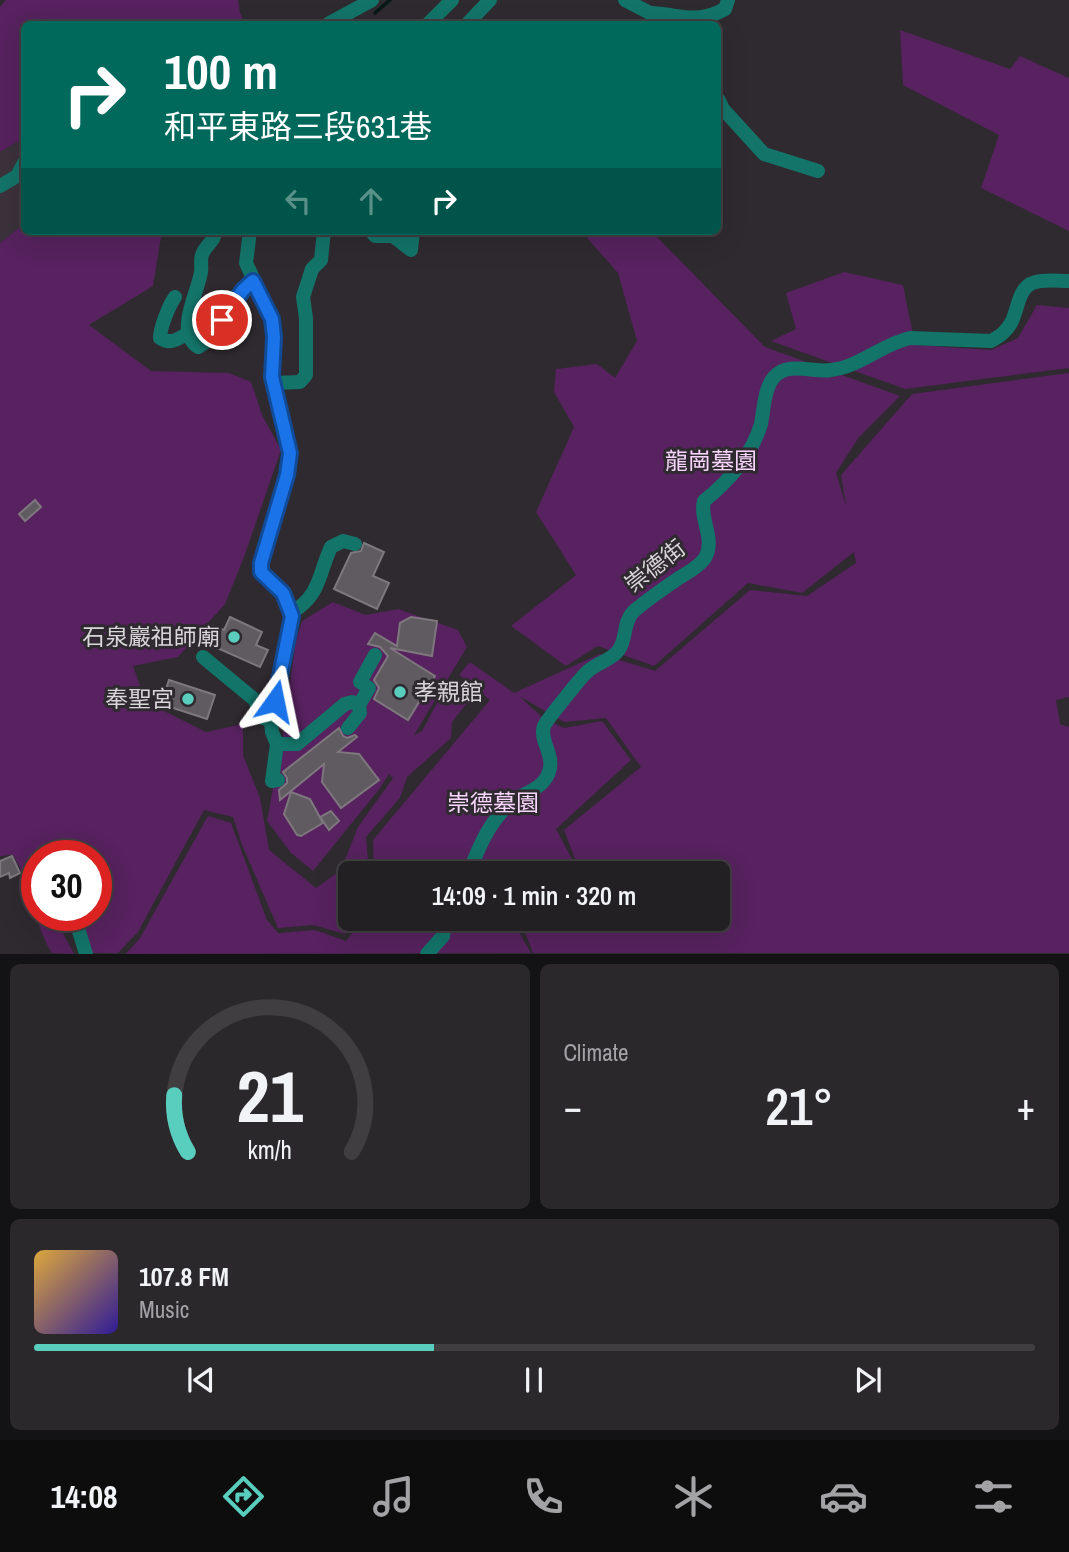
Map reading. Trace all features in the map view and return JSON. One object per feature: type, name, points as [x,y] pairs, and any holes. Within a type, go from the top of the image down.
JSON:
[{"type":"street","points":[[334,21],[372,0]]},
{"type":"street","points":[[431,21],[452,0]]},
{"type":"street","points":[[470,21],[490,0]]},
{"type":"street","points":[[625,0],[650,13],[657,21]]},
{"type":"street","points":[[650,13],[694,18],[711,17],[725,9],[728,0]]},
{"type":"street","points":[[721,105],[764,154],[818,171]]},
{"type":"street","points":[[0,186],[17,176],[21,169]]},
{"type":"street","points":[[215,235],[202,255],[201,271],[189,316],[188,333],[193,343],[198,346],[212,338],[243,290],[253,281]]},
{"type":"street","points":[[249,235],[245,252],[246,263],[272,319],[273,383],[290,453],[287,475],[262,554],[261,572],[283,593],[291,612],[290,633],[271,721],[277,744],[272,781],[278,780]]},
{"type":"street","points":[[273,383],[300,382],[306,375],[306,318],[303,297],[312,269],[321,260],[324,235]]},
{"type":"street","points":[[374,235],[393,236],[411,250],[413,235]]},
{"type":"street","name":"崇德街","points":[[474,861],[485,834],[502,813],[514,800],[544,781],[550,764],[550,752],[544,736],[544,725],[553,713],[588,671],[618,651],[631,614],[690,572],[705,558],[709,534],[703,512],[704,500],[728,480],[754,442],[774,377],[783,370],[832,370],[848,366],[899,340],[910,338],[991,341],[1002,335],[1011,323],[1020,295],[1028,285],[1040,281],[1069,281]]},
{"type":"street","points":[[176,297],[169,307],[159,333],[160,338],[173,342],[188,333]]},
{"type":"street","points":[[291,612],[305,604],[318,583],[331,547],[343,541],[355,544]]},
{"type":"street","points":[[348,728],[360,713],[359,705],[369,688],[360,682],[375,655]]},
{"type":"street","points":[[203,657],[255,700],[261,717],[271,721]]},
{"type":"street","points":[[277,744],[297,744],[345,704],[352,702],[359,705]]},
{"type":"street","points":[[79,931],[86,954]]},
{"type":"street","points":[[427,954],[443,936],[444,931]]},
{"type":"shaded area","points":[[21,140],[21,226],[0,243],[0,152]]},
{"type":"green space","points":[[6,0],[238,0],[244,21],[21,21],[21,140],[0,152],[0,7]]},
{"type":"green space","points":[[900,30],[1010,69],[1020,56],[1069,78],[1069,231],[981,188],[999,135],[903,85]]},
{"type":"green space","points":[[21,226],[21,235],[161,235],[153,286],[89,325],[151,371],[229,373],[251,382],[262,415],[281,450],[225,604],[178,657],[133,666],[146,702],[206,732],[243,724],[243,755],[260,798],[269,850],[316,888],[338,872],[338,931],[347,931],[345,934],[313,925],[278,928],[242,845],[233,817],[204,810],[138,932],[118,953],[89,953],[80,931],[112,931],[112,840],[21,840],[21,872],[13,855],[0,856],[0,243]]},
{"type":"green space","points":[[587,235],[655,235],[765,347],[900,396],[859,437],[836,473],[846,506],[841,475],[912,394],[1069,373],[1069,697],[1056,700],[1060,724],[1069,727],[1069,953],[533,953],[525,931],[730,931],[730,861],[576,861],[564,830],[641,767],[606,718],[564,722],[519,696],[543,718],[564,728],[602,721],[631,760],[556,829],[573,861],[374,861],[373,840],[490,700],[459,675],[470,662],[514,693],[600,654],[655,671],[750,590],[807,596],[856,563],[854,552],[802,593],[748,583],[654,666],[598,646],[566,666],[511,626],[576,575],[536,512],[574,427],[554,392],[556,369],[597,364],[615,378],[637,341],[618,273]]},
{"type":"green space","points":[[844,272],[903,285],[915,345],[991,350],[1018,338],[1037,305],[1069,308],[1069,368],[905,389],[771,341],[796,329],[786,293]]},
{"type":"green space","points":[[333,602],[366,615],[398,609],[458,630],[467,647],[414,735],[422,731],[450,679],[483,700],[477,704],[466,704],[452,722],[451,738],[407,777],[400,798],[366,837],[368,861],[345,861],[358,827],[393,778],[389,774],[313,871],[291,853],[267,821],[296,640],[302,621]]},
{"type":"green space","points":[[208,816],[231,823],[267,920],[278,933],[315,930],[346,941],[354,931],[518,931],[531,953],[126,954],[140,938]]},
{"type":"green space","points":[[42,931],[62,931],[74,954],[52,953]]},
{"type":"building","points":[[35,500],[41,507],[25,521],[19,514]]},
{"type":"building","points":[[364,543],[384,552],[373,576],[389,583],[377,609],[334,589],[351,553],[361,551]]},
{"type":"building","name":"石泉巖祖師廟","points":[[230,617],[262,632],[256,645],[268,650],[260,667],[206,643],[214,626],[224,630]]},
{"type":"building","points":[[411,617],[437,621],[432,656],[390,648],[435,676],[408,720],[374,699],[379,688],[374,680],[388,656],[380,647],[368,644],[375,633],[397,646],[400,623]]},
{"type":"building","name":"奉聖宮","points":[[169,680],[215,695],[207,719],[161,704]]},
{"type":"building","points":[[339,728],[347,738],[355,735],[357,737],[338,752],[359,754],[379,780],[341,808],[322,782],[324,764],[280,800],[279,790],[287,783],[283,772]]},
{"type":"building","points":[[291,792],[310,799],[323,823],[301,836],[297,835],[284,814]]},
{"type":"building","points":[[331,811],[339,821],[329,830],[320,817]]},
{"type":"building","points":[[12,856],[20,873],[10,878],[9,873],[0,877],[0,861]]},
{"type":"waterway","points":[[375,13],[390,0]]},
{"type":"place","name":"石泉巖祖師廟","points":[[234,637]]},
{"type":"place","name":"孝親館","points":[[400,692]]},
{"type":"place","name":"奉聖宮","points":[[188,699]]},
{"type":"route","points":[[222,320],[243,290],[253,281],[272,319],[272,377],[290,453],[287,475],[261,563],[261,572],[283,593],[292,616],[275,701]]},
{"type":"park label","name":"龍崗墓園","points":[[711,461]]},
{"type":"park label","name":"崇德墓園","points":[[493,803]]}]
